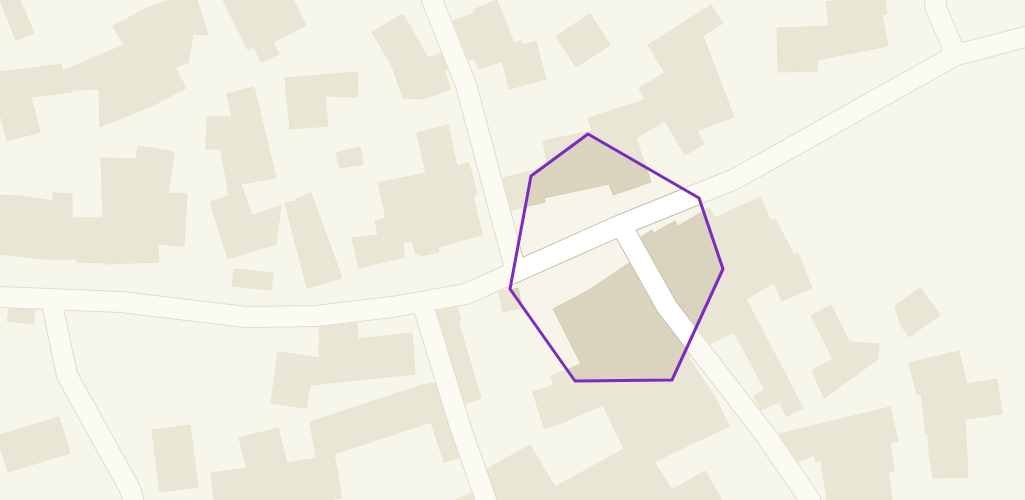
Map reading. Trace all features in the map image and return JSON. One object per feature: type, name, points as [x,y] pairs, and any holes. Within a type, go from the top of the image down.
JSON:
[{"type":"street","points":[[432,0],[466,85],[516,272]]},
{"type":"street","points":[[936,0],[935,6],[956,55]]},
{"type":"street","points":[[0,297],[122,302],[246,316],[316,316],[392,307],[466,294],[620,225],[735,178],[956,55],[1025,37]]},
{"type":"street","points":[[620,225],[667,306],[767,437],[810,500]]},
{"type":"street","points":[[51,299],[67,376],[130,489],[133,500]]},
{"type":"street","points":[[422,302],[460,426],[486,500]]},
{"type":"highlighted area","points":[[588,134],[699,198],[723,269],[672,380],[575,381],[510,289],[531,176]]},
{"type":"building","points":[[0,0],[20,0],[34,33],[16,40]]},
{"type":"building","points":[[170,0],[197,0],[208,35],[193,34],[188,63],[175,67],[186,88],[154,105],[100,127],[99,89],[72,90],[72,92],[31,97],[40,132],[7,141],[0,113],[0,72],[61,64],[62,71],[124,45],[113,26],[147,8]]},
{"type":"building","points":[[223,0],[293,0],[306,25],[273,42],[279,54],[261,62],[254,47],[248,50]]},
{"type":"building","points":[[497,0],[514,43],[521,41],[522,45],[536,42],[546,79],[509,89],[502,61],[479,69],[474,58],[469,60],[453,21],[475,13],[473,10]]},
{"type":"building","points":[[838,0],[885,0],[887,14],[882,15],[888,46],[817,60],[817,71],[778,72],[777,28],[829,26],[826,2]]},
{"type":"building","points":[[711,5],[723,23],[703,36],[734,117],[697,131],[704,144],[685,155],[665,121],[636,138],[651,182],[613,195],[609,184],[544,198],[545,202],[511,210],[503,178],[548,167],[543,141],[592,131],[588,118],[645,100],[639,88],[665,73],[648,45]]},
{"type":"building","points":[[403,14],[428,58],[441,53],[447,69],[444,70],[451,89],[423,99],[403,98],[392,66],[372,32]]},
{"type":"building","points":[[590,14],[610,45],[576,67],[556,36]]},
{"type":"building","points":[[358,72],[357,97],[325,96],[328,126],[290,129],[285,78]]},
{"type":"building","points":[[254,87],[276,178],[241,184],[252,216],[281,205],[276,244],[228,259],[210,202],[229,196],[221,149],[206,149],[207,117],[232,117],[227,94]]},
{"type":"building","points":[[448,125],[457,166],[469,163],[477,194],[473,196],[482,235],[438,247],[439,252],[420,256],[419,253],[416,254],[412,241],[403,243],[404,257],[359,268],[352,238],[378,235],[375,221],[386,218],[378,183],[426,173],[417,133]]},
{"type":"building","points":[[138,146],[174,152],[168,193],[187,194],[184,246],[158,244],[159,262],[105,264],[77,262],[77,259],[43,259],[0,254],[0,195],[20,196],[53,201],[53,193],[72,194],[72,218],[103,218],[101,158],[136,159]]},
{"type":"building","points":[[360,147],[363,164],[340,168],[336,153]]},
{"type":"building","points":[[311,193],[342,278],[307,288],[285,203],[297,201],[296,199]]},
{"type":"building","points":[[760,197],[771,221],[775,219],[794,255],[798,253],[812,288],[782,301],[774,283],[746,299],[803,408],[787,416],[779,402],[761,410],[754,396],[765,390],[734,332],[710,344],[677,301],[641,237],[652,230],[654,233],[675,221],[678,226],[709,208],[715,218]]},
{"type":"building","points":[[629,263],[657,313],[690,355],[688,357],[715,397],[729,426],[654,462],[672,490],[705,471],[722,500],[497,500],[487,469],[530,445],[555,487],[624,449],[603,405],[559,424],[544,428],[533,392],[554,385],[551,376],[581,364],[553,309],[589,290]]},
{"type":"building","points":[[234,269],[273,273],[271,290],[232,286]]},
{"type":"building","points":[[518,288],[522,308],[503,312],[499,292]]},
{"type":"building","points":[[920,288],[940,315],[909,337],[900,324],[895,306]]},
{"type":"building","points":[[831,305],[849,342],[879,344],[878,359],[824,398],[812,370],[833,359],[811,316]]},
{"type":"building","points":[[457,307],[461,320],[458,321],[481,398],[465,404],[437,311]]},
{"type":"building","points":[[9,309],[35,310],[33,324],[7,321]]},
{"type":"building","points":[[357,323],[358,339],[412,333],[415,374],[310,385],[306,408],[271,403],[278,352],[320,358],[318,344],[320,344],[319,327]]},
{"type":"building","points":[[959,351],[967,384],[997,379],[1002,414],[965,419],[968,477],[933,478],[928,434],[926,434],[921,394],[917,395],[909,363]]},
{"type":"building","points":[[435,383],[459,458],[444,462],[431,422],[334,454],[342,498],[329,500],[214,500],[211,473],[247,468],[239,438],[278,428],[287,463],[316,458],[310,422],[422,385]]},
{"type":"building","points":[[890,407],[898,441],[890,443],[894,471],[888,472],[892,500],[827,500],[821,460],[816,462],[814,455],[798,462],[779,434]]},
{"type":"building","points":[[59,417],[70,453],[8,472],[0,447],[0,435]]},
{"type":"building","points":[[190,425],[198,487],[160,492],[152,430]]},
{"type":"building","points":[[471,493],[474,500],[456,500]]}]
